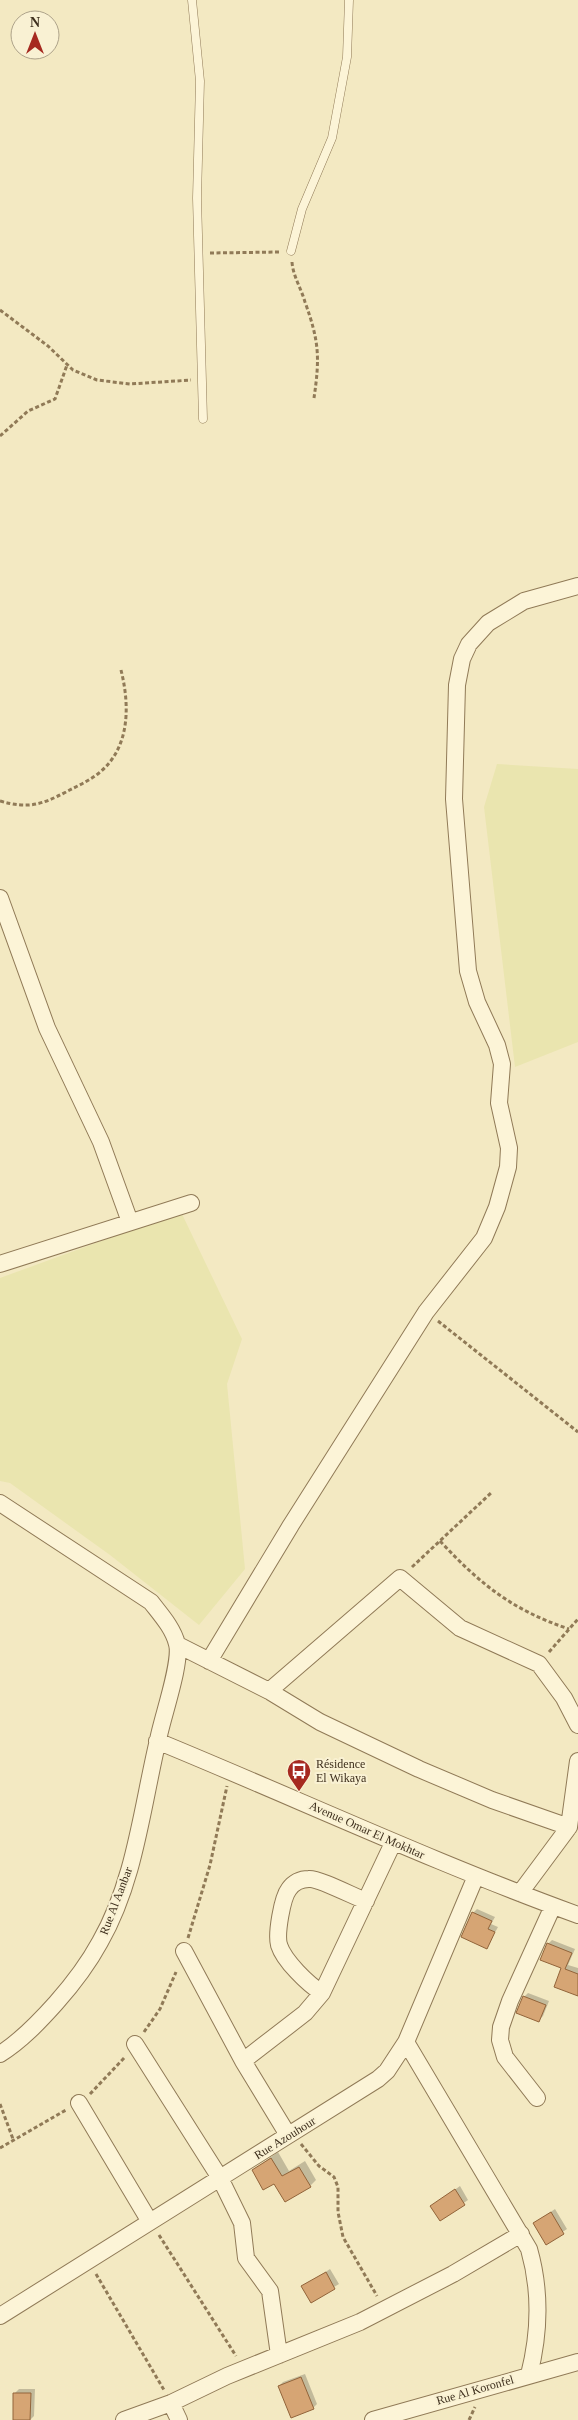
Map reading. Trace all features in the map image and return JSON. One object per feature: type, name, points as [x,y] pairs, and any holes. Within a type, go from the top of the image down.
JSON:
[{"type":"street","points":[[209,1661],[291,1525],[426,1312],[488,1231],[504,1183],[509,1148],[499,1103],[502,1064],[499,1050],[477,1002],[468,971],[454,799],[459,670],[469,644],[488,623],[524,601],[578,586]]},
{"type":"street","points":[[0,898],[47,1028],[98,1135],[130,1222]]},
{"type":"street","points":[[0,1264],[191,1203]]},
{"type":"street","points":[[0,1503],[151,1602],[169,1626],[178,1645],[269,1691],[320,1722],[419,1770],[492,1800],[569,1827]]},
{"type":"street","points":[[269,1691],[400,1578],[460,1628],[539,1664],[564,1698],[578,1725]]},
{"type":"street","name":"Rue Al Aanbar","points":[[0,2054],[24,2037],[64,1994],[100,1942],[117,1905],[145,1807],[157,1741],[176,1668],[178,1645]]},
{"type":"street","name":"Avenue Omar El Mokhtar","points":[[157,1741],[231,1771],[393,1843],[578,1915]]},
{"type":"street","points":[[520,1893],[569,1827],[578,1761]]},
{"type":"street","points":[[243,2061],[305,2013],[322,1993],[393,1843]]},
{"type":"street","name":"Rue Azouhour","points":[[0,2316],[378,2079],[386,2071],[406,2042],[476,1876]]},
{"type":"street","points":[[322,1993],[302,1977],[280,1946],[278,1938],[282,1908],[288,1889],[299,1880],[312,1878],[366,1901]]},
{"type":"street","points":[[537,2098],[506,2057],[500,2040],[501,2027],[553,1906]]},
{"type":"street","points":[[184,1951],[243,2061],[291,2134]]},
{"type":"street","points":[[406,2042],[529,2250],[537,2284],[536,2347],[529,2374]]},
{"type":"street","points":[[135,2044],[220,2178],[242,2223],[244,2250],[249,2265],[270,2291],[280,2355]]},
{"type":"street","points":[[79,2103],[150,2222]]},
{"type":"street","points":[[124,2420],[171,2403],[245,2369],[360,2322],[453,2274],[521,2234]]},
{"type":"street","name":"Rue Al Koronfel","points":[[373,2420],[529,2374],[578,2362]]},
{"type":"street","points":[[171,2403],[179,2420]]},
{"type":"lane","points":[[192,0],[200,81],[197,198],[203,419]]},
{"type":"lane","points":[[291,251],[302,209],[332,138],[347,57],[349,0]]},
{"type":"path","points":[[199,253],[291,251],[295,278],[305,300],[318,348],[319,364],[314,398]]},
{"type":"path","points":[[0,310],[48,346],[67,365],[81,374],[97,380],[118,383],[202,379]]},
{"type":"path","points":[[0,436],[28,411],[55,399],[67,365]]},
{"type":"path","points":[[0,801],[27,806],[51,801],[90,780],[108,765],[117,754],[125,729],[126,697],[121,670]]},
{"type":"path","points":[[426,1312],[578,1432]]},
{"type":"path","points":[[400,1578],[491,1493]]},
{"type":"path","points":[[440,1541],[471,1574],[495,1593],[542,1620],[568,1630]]},
{"type":"path","points":[[539,1664],[578,1619]]},
{"type":"path","points":[[0,2148],[79,2103],[97,2088],[135,2044],[160,2009],[184,1951],[210,1865],[231,1771]]},
{"type":"path","points":[[0,2104],[14,2139]]},
{"type":"path","points":[[291,2134],[319,2166],[334,2177],[338,2188],[338,2212],[344,2237],[385,2309]]},
{"type":"path","points":[[150,2222],[245,2369]]},
{"type":"path","points":[[88,2261],[171,2403]]},
{"type":"shaded area","points":[[497,764],[578,769],[578,1042],[515,1067],[484,807]]},
{"type":"shaded area","points":[[181,1212],[242,1339],[227,1384],[245,1569],[199,1625],[110,1555],[10,1483],[0,1481],[0,1278]]},
{"type":"building","points":[[472,1912],[492,1921],[488,1929],[495,1932],[487,1949],[461,1937]]},
{"type":"building","points":[[547,1943],[572,1953],[565,1969],[578,1974],[578,1996],[554,1987],[561,1968],[540,1960]]},
{"type":"building","points":[[523,1996],[546,2005],[539,2022],[516,2013]]},
{"type":"building","points":[[271,2158],[282,2176],[299,2167],[311,2187],[285,2202],[274,2184],[263,2190],[252,2170]]},
{"type":"building","points":[[455,2189],[465,2205],[440,2221],[430,2206]]},
{"type":"building","points":[[551,2212],[564,2234],[546,2245],[533,2223]]},
{"type":"building","points":[[326,2272],[335,2289],[311,2303],[301,2286]]},
{"type":"building","points":[[301,2377],[314,2409],[291,2418],[278,2386]]},
{"type":"building","points":[[13,2393],[31,2393],[30,2420],[13,2420]]},
{"type":"place","name":"Résidence El Wikaya","points":[[299,1792]]}]
